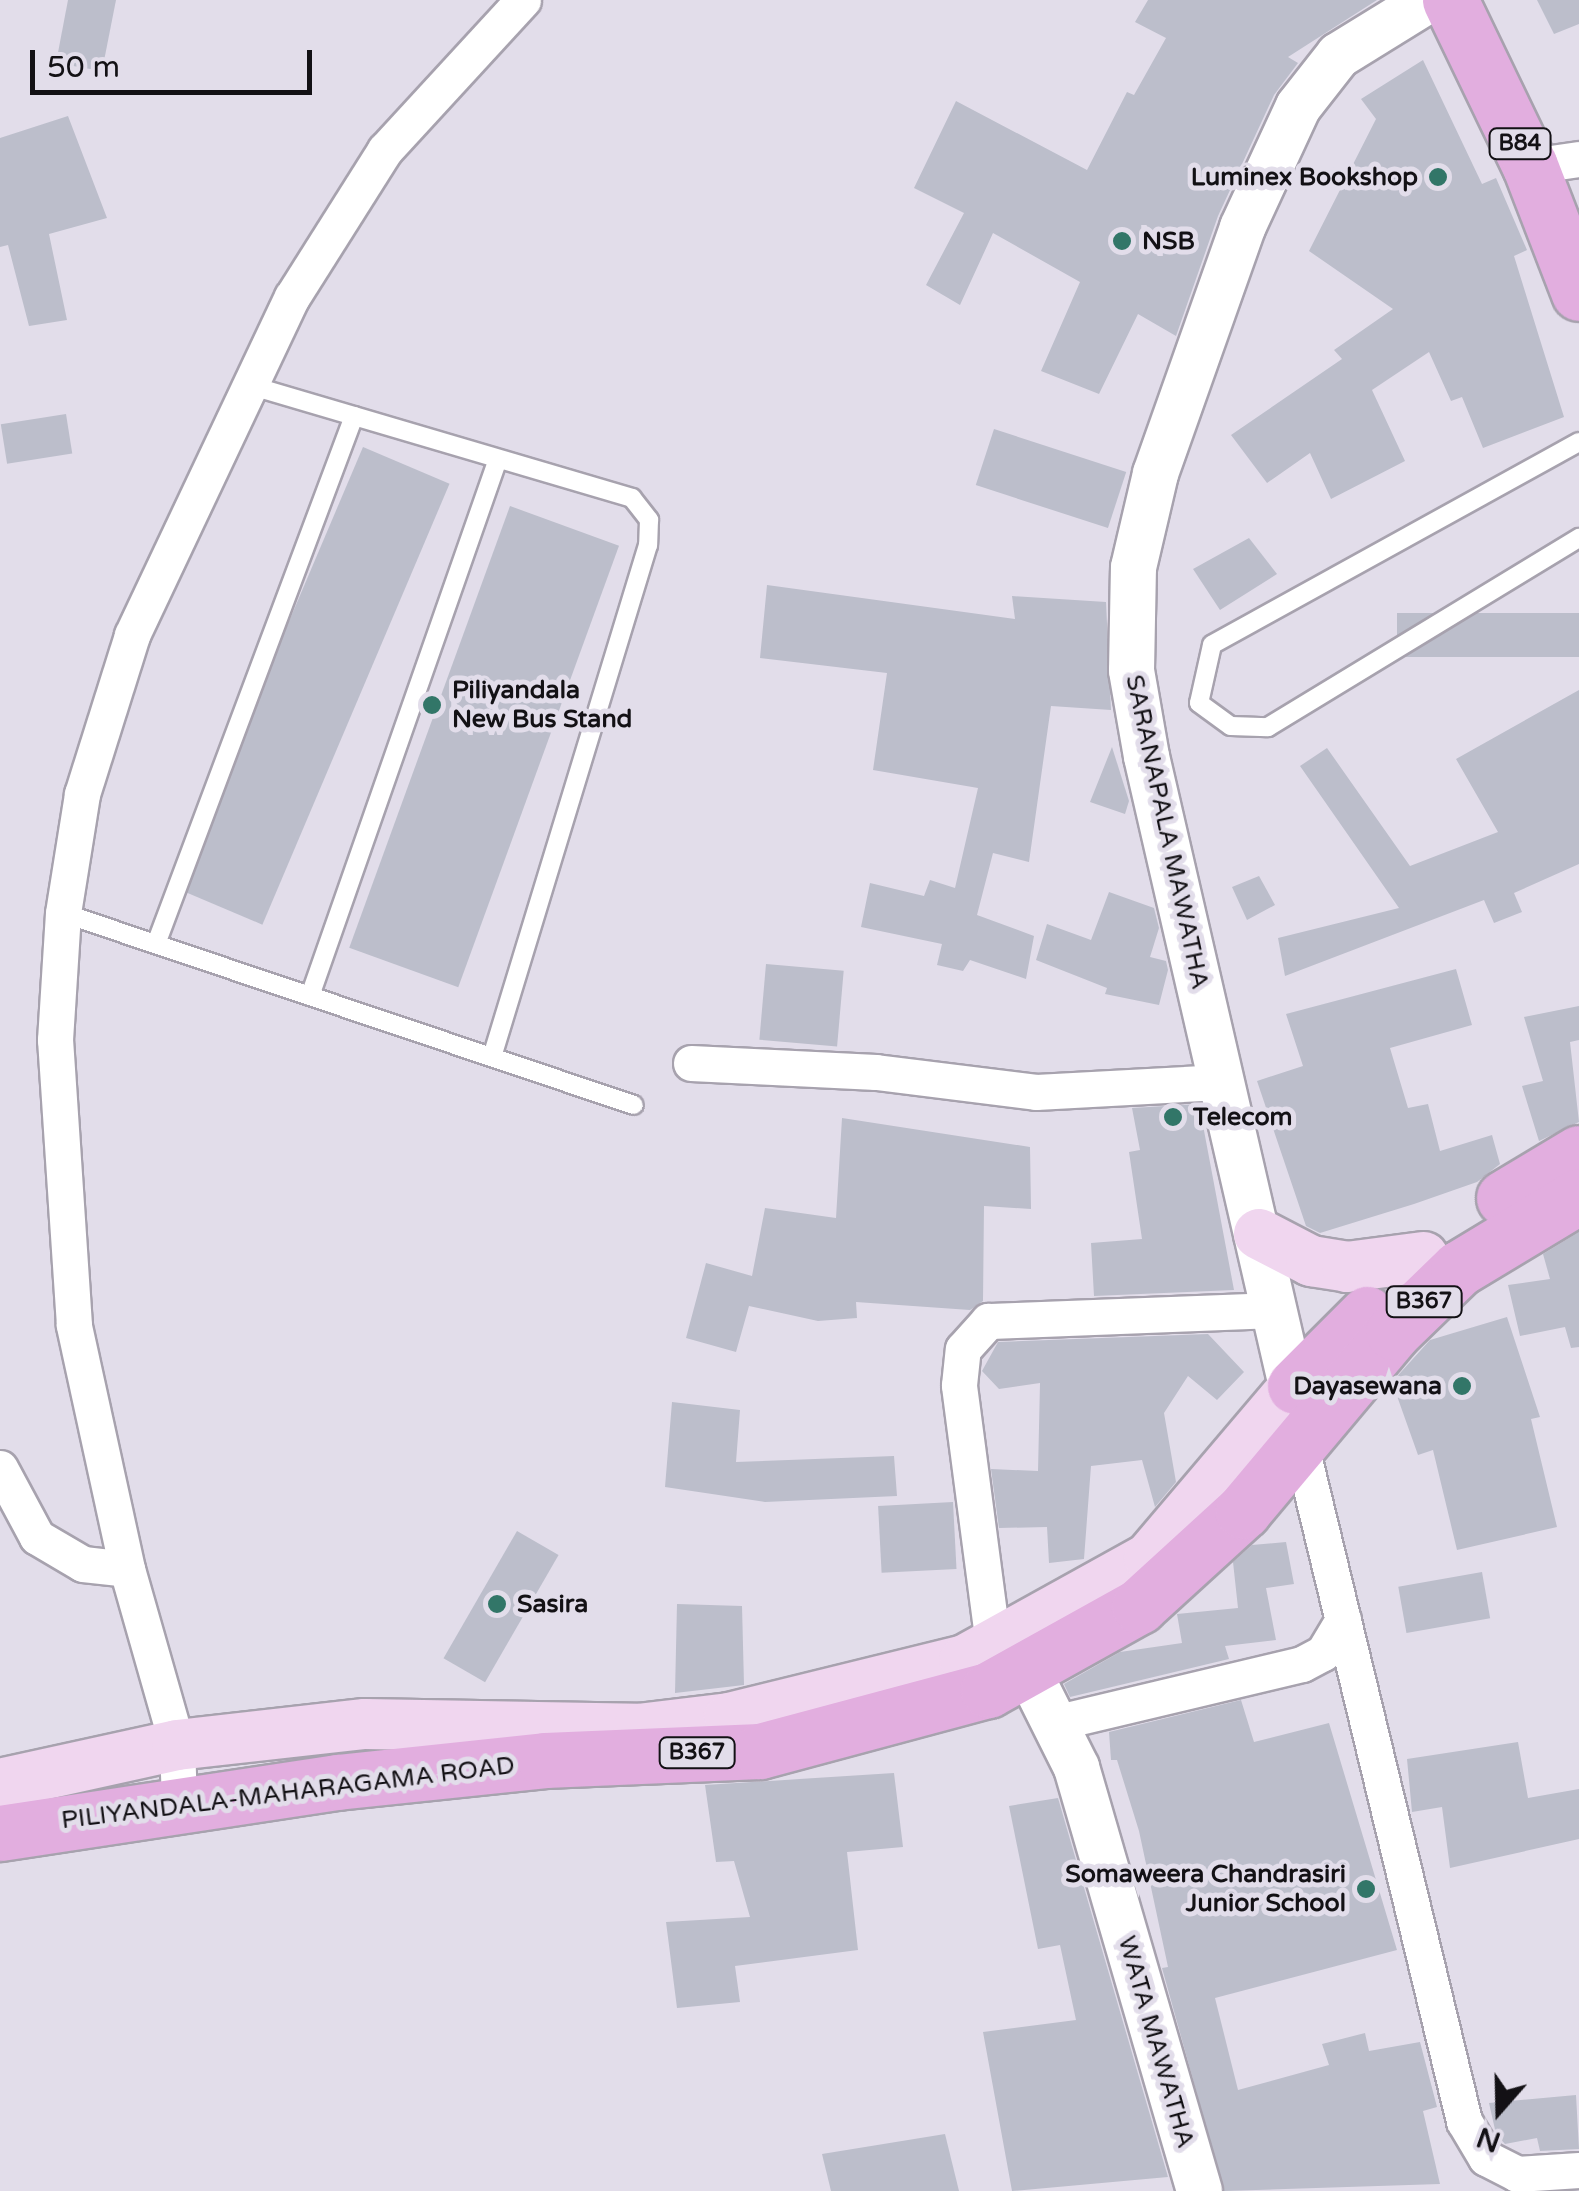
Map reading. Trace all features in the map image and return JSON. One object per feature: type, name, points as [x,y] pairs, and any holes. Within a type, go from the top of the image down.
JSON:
[{"type":"main road","name":"B84","points":[[1450,0],[1555,163],[1579,293]]},
{"type":"main road","name":"PILIYANDALA-MAHARAGAMA ROAD","points":[[0,1832],[179,1803],[546,1760],[760,1750],[988,1690],[1010,1656],[1149,1558],[1295,1386],[1452,1229],[1579,1153]]},
{"type":"main road","name":"PILIYANDALA-MAHARAGAMA ROAD","points":[[0,1784],[177,1746],[365,1724],[638,1729],[729,1718],[965,1660],[1010,1656],[1140,1606],[1243,1511],[1458,1270],[1579,1196]]},
{"type":"main road","points":[[1259,1234],[1311,1261],[1347,1267],[1423,1258]]},
{"type":"street","points":[[179,1803],[177,1746],[126,1569],[74,1325],[55,1040],[63,913],[82,794],[132,635],[292,297],[385,150],[523,0]]},
{"type":"street","name":"SARANAPALA MAWATHA","points":[[1300,1443],[1295,1386],[1222,1082],[1131,670],[1133,567],[1161,455],[1242,226],[1290,122],[1338,56],[1427,0]]},
{"type":"street","points":[[691,1062],[876,1072],[1036,1092],[1222,1082]]},
{"type":"street","points":[[1010,1656],[959,1385],[963,1350],[988,1320],[1276,1310]]},
{"type":"street","points":[[1300,1443],[1464,2121],[1486,2158],[1518,2174],[1579,2170]]},
{"type":"street","points":[[0,1468],[38,1538],[83,1564],[126,1569]]},
{"type":"street","points":[[1054,1722],[1302,1664],[1323,1653],[1343,1620]]},
{"type":"street","name":"WATA MAWATHA","points":[[1010,1656],[1054,1722],[1076,1767],[1199,2191]]},
{"type":"lane","points":[[252,386],[632,498],[649,520],[648,546],[492,1057]]},
{"type":"lane","points":[[156,944],[354,416]]},
{"type":"lane","points":[[1579,442],[1212,645],[1199,704],[1231,726],[1268,727],[1579,538]]},
{"type":"lane","points":[[310,996],[498,459]]},
{"type":"lane","points":[[63,913],[634,1105]]},
{"type":"building","points":[[68,0],[116,0],[102,71],[56,63]]},
{"type":"building","points":[[1148,0],[1377,0],[1288,57],[1298,63],[1274,95],[1218,216],[1176,336],[1138,314],[1099,394],[1041,371],[1080,282],[993,233],[960,305],[926,285],[964,213],[914,188],[956,101],[1087,170],[1127,92],[1134,95],[1166,38],[1135,22]]},
{"type":"building","points":[[1537,0],[1579,0],[1579,24],[1554,34]]},
{"type":"building","points":[[1423,60],[1482,184],[1496,178],[1527,250],[1514,256],[1564,417],[1483,448],[1462,397],[1451,401],[1429,352],[1372,390],[1405,461],[1331,499],[1310,453],[1267,483],[1231,435],[1342,359],[1334,350],[1393,309],[1309,251],[1376,119],[1361,99]]},
{"type":"building","points":[[68,116],[107,218],[49,234],[67,320],[29,326],[8,245],[0,247],[0,138]]},
{"type":"building","points":[[66,414],[72,454],[7,464],[1,424]]},
{"type":"building","points":[[994,429],[1126,472],[1108,528],[976,485]]},
{"type":"building","points":[[363,447],[450,484],[262,925],[176,888]]},
{"type":"building","points":[[510,506],[619,546],[458,987],[349,948]]},
{"type":"building","points":[[1249,538],[1277,574],[1220,610],[1193,569]]},
{"type":"building","points":[[767,585],[1015,619],[1012,596],[1106,602],[1111,710],[1051,706],[1029,862],[993,853],[977,915],[1034,936],[1026,979],[970,960],[963,971],[937,965],[942,944],[861,927],[870,883],[924,896],[930,880],[955,888],[978,788],[873,770],[887,673],[760,658]]},
{"type":"building","points":[[1397,613],[1579,613],[1579,657],[1397,657]]},
{"type":"building","points":[[1579,690],[1579,864],[1514,893],[1522,912],[1494,923],[1484,900],[1285,976],[1278,938],[1399,908],[1300,766],[1327,748],[1410,866],[1498,832],[1456,759]]},
{"type":"building","points":[[1112,747],[1129,801],[1125,814],[1090,802]]},
{"type":"building","points":[[1259,876],[1275,905],[1247,920],[1232,887]]},
{"type":"building","points":[[1109,892],[1154,908],[1159,928],[1150,957],[1166,961],[1168,970],[1159,1005],[1105,994],[1107,988],[1036,960],[1047,924],[1091,940]]},
{"type":"building","points":[[766,964],[844,971],[837,1047],[759,1040]]},
{"type":"building","points":[[1456,969],[1472,1025],[1390,1048],[1408,1108],[1428,1104],[1440,1151],[1492,1135],[1500,1164],[1477,1182],[1414,1204],[1320,1233],[1306,1226],[1257,1081],[1303,1066],[1286,1014]]},
{"type":"building","points":[[1579,1006],[1579,1040],[1570,1042],[1579,1122],[1539,1141],[1522,1086],[1543,1081],[1524,1017]]},
{"type":"building","points":[[1199,1104],[1234,1290],[1094,1296],[1091,1243],[1142,1239],[1129,1152],[1140,1150],[1132,1108]]},
{"type":"building","points":[[842,1118],[1030,1147],[1031,1209],[984,1206],[983,1301],[970,1310],[856,1302],[857,1318],[818,1321],[749,1306],[736,1352],[686,1338],[706,1263],[752,1276],[765,1208],[836,1218]]},
{"type":"building","points":[[1579,1232],[1579,1347],[1571,1348],[1565,1327],[1520,1336],[1508,1285],[1550,1279],[1543,1254]]},
{"type":"building","points":[[1507,1317],[1540,1417],[1531,1419],[1557,1527],[1457,1550],[1433,1450],[1418,1455],[1392,1382],[1430,1340]]},
{"type":"building","points":[[1208,1334],[1244,1372],[1217,1400],[1188,1376],[1164,1413],[1176,1482],[1155,1507],[1142,1460],[1091,1466],[1084,1559],[1049,1563],[1047,1527],[999,1528],[991,1469],[1038,1471],[1040,1383],[999,1389],[982,1371],[998,1342]]},
{"type":"building","points":[[672,1402],[740,1410],[736,1462],[894,1456],[897,1496],[765,1502],[665,1487]]},
{"type":"building","points":[[953,1502],[957,1569],[882,1573],[878,1506]]},
{"type":"building","name":"Sasira","points":[[517,1531],[559,1555],[485,1682],[444,1658]]},
{"type":"building","points":[[1286,1542],[1294,1584],[1266,1588],[1276,1640],[1225,1646],[1229,1659],[1070,1697],[1064,1684],[1120,1652],[1182,1643],[1177,1614],[1238,1608],[1233,1562],[1252,1545]]},
{"type":"building","points":[[1482,1572],[1490,1618],[1406,1633],[1398,1587]]},
{"type":"building","points":[[677,1604],[742,1606],[744,1685],[675,1693]]},
{"type":"building","points":[[1241,1700],[1254,1742],[1329,1723],[1397,1950],[1215,1998],[1238,2090],[1329,2065],[1322,2044],[1365,2033],[1369,2051],[1420,2042],[1437,2107],[1423,2111],[1440,2184],[1224,2191],[1162,1968],[1168,1967],[1139,1831],[1117,1760],[1111,1760],[1109,1732]]},
{"type":"building","points":[[1518,1742],[1528,1798],[1579,1789],[1579,1839],[1450,1868],[1442,1807],[1412,1812],[1407,1759]]},
{"type":"building","points":[[894,1773],[903,1847],[847,1852],[858,1950],[735,1966],[740,2002],[677,2008],[666,1922],[750,1917],[734,1861],[716,1862],[705,1785]]},
{"type":"building","points":[[1058,1798],[1168,2177],[1012,2191],[983,2032],[1076,2020],[1060,1945],[1038,1949],[1009,1806]]},
{"type":"building","points":[[1576,2095],[1579,2149],[1540,2151],[1537,2138],[1505,2144],[1496,2134],[1489,2103]]},
{"type":"building","points":[[945,2134],[959,2191],[831,2191],[822,2154]]},
{"type":"place","name":"Luminex Bookshop","points":[[1438,177]]},
{"type":"place","name":"NSB","points":[[1122,241]]},
{"type":"place","name":"Piliyandala New Bus Stand","points":[[432,705]]},
{"type":"place","name":"Telecom","points":[[1173,1117]]},
{"type":"place","name":"Dayasewana","points":[[1462,1386]]},
{"type":"place","name":"Sasira","points":[[497,1604]]},
{"type":"place","name":"Somaweera Chandrasiri Junior School","points":[[1366,1889]]}]
